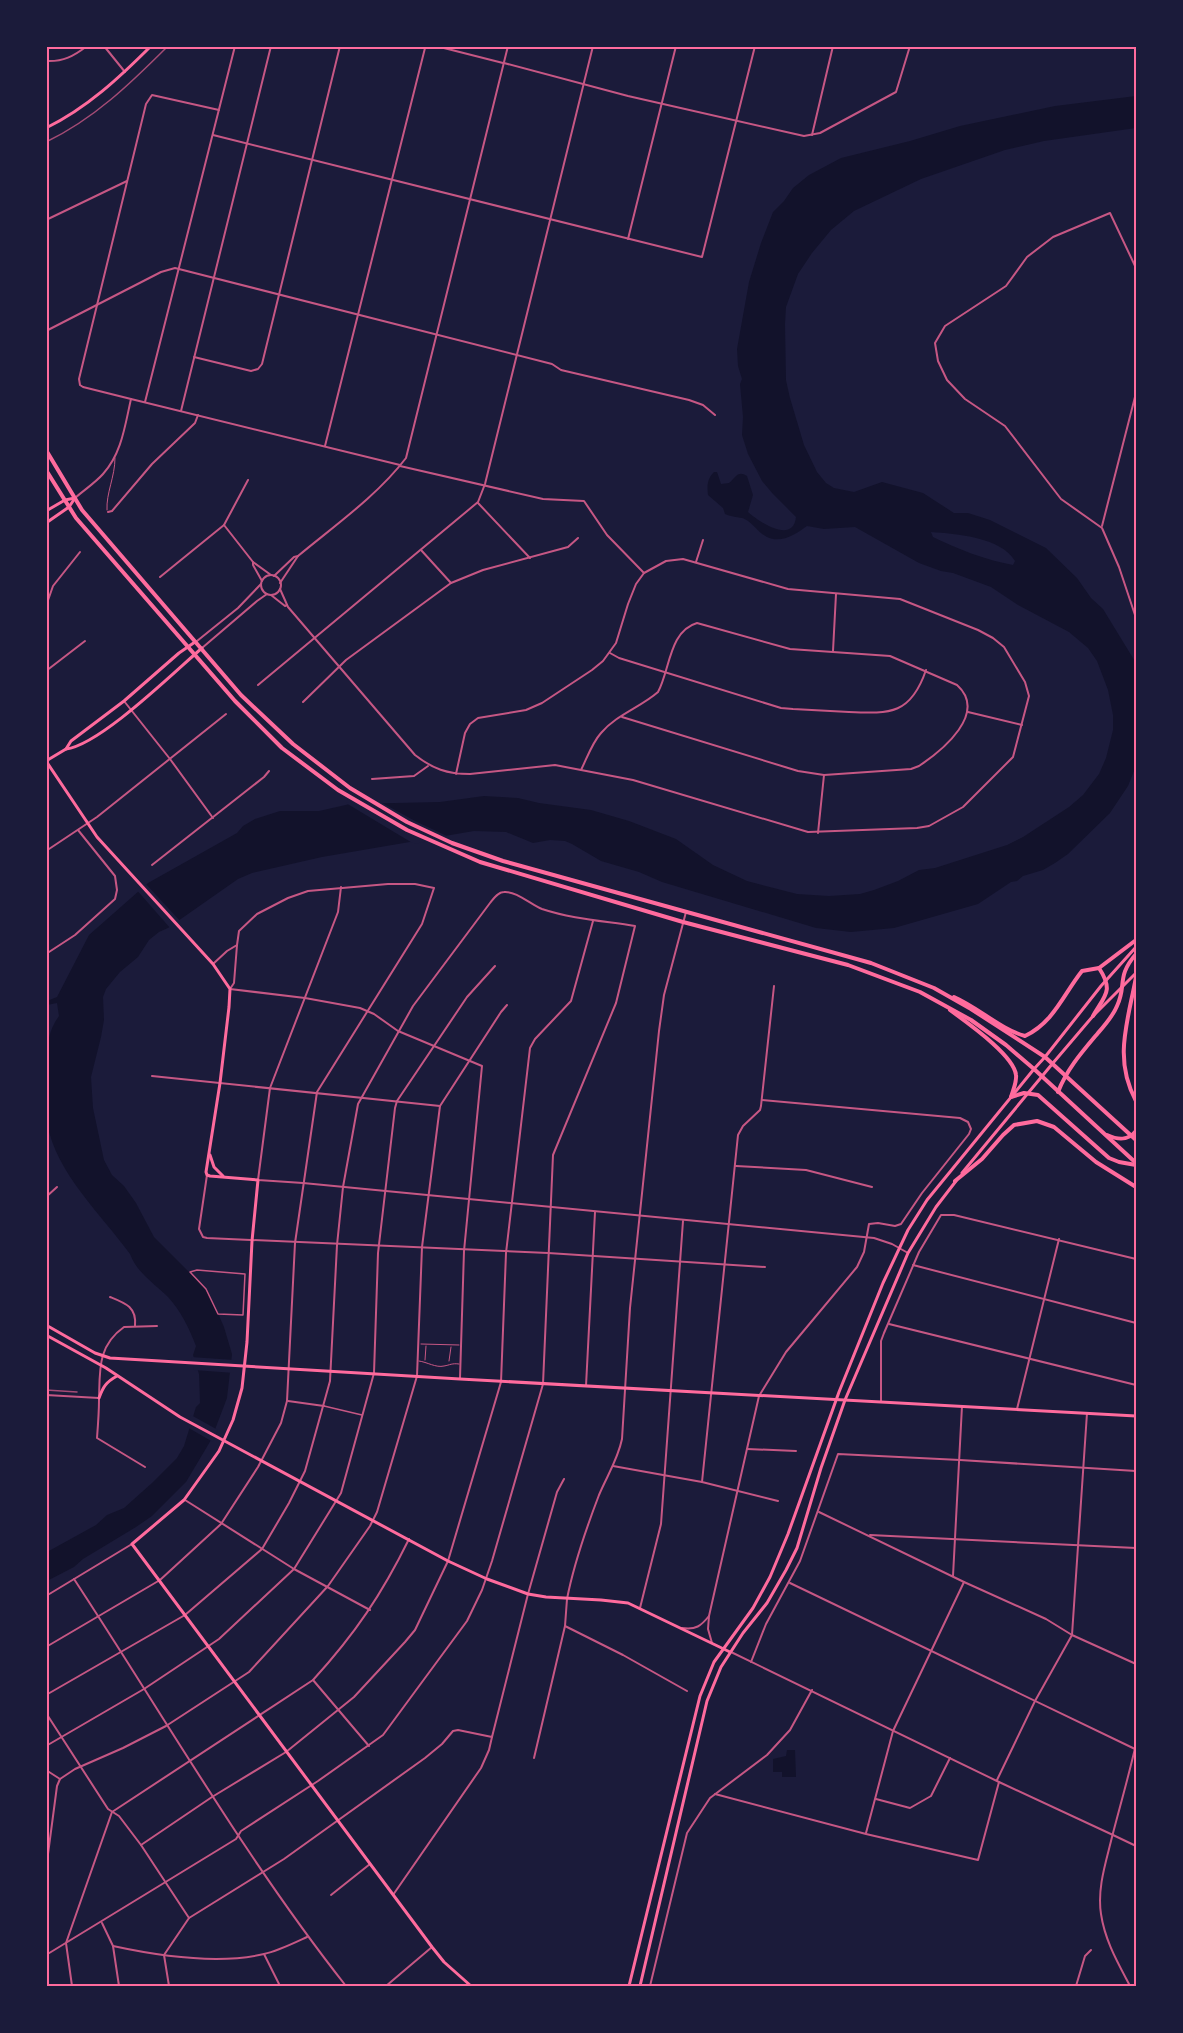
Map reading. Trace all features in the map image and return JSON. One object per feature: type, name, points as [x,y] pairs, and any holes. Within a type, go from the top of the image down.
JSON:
[{"type":"highway","points":[[46,450],[82,510],[255,709],[293,744],[350,788],[407,822],[452,843],[503,861],[871,963],[970,1004],[1025,1036],[1046,1023],[1082,971],[1099,968],[1137,940]]},
{"type":"highway","points":[[46,470],[76,518],[235,701],[274,740],[338,790],[386,819],[442,846],[515,873],[848,965],[934,999],[971,1020],[1034,1068],[1137,1164]]},
{"type":"highway","points":[[1058,1092],[1065,1074],[1118,1005],[1127,965],[1137,954]]},
{"type":"highway","points":[[1093,1016],[1108,990],[1106,979],[1099,968]]},
{"type":"highway","points":[[1137,975],[1123,1053],[1124,1070],[1137,1101]]},
{"type":"highway","points":[[934,988],[971,1009],[1053,1063],[1137,1140]]},
{"type":"highway","points":[[934,999],[976,1030],[1011,1061],[1016,1073],[1016,1082],[1011,1097]]},
{"type":"highway","points":[[1011,1097],[1028,1093],[1038,1095],[1109,1158],[1124,1164],[1137,1164]]},
{"type":"highway","points":[[956,1181],[982,1159],[1014,1125],[1037,1121],[1054,1127],[1096,1162],[1137,1186]]},
{"type":"highway","points":[[1101,1132],[1117,1138],[1132,1137],[1137,1131]]},
{"type":"main road","points":[[46,128],[92,99],[125,72],[151,46]]},
{"type":"main road","points":[[46,512],[65,500],[75,498]]},
{"type":"main road","points":[[46,523],[69,507],[75,498]]},
{"type":"main road","points":[[66,749],[71,741],[124,701],[196,641]]},
{"type":"main road","points":[[202,648],[160,686],[104,730],[75,748],[66,749],[46,761],[97,837],[213,964],[230,989],[207,1175],[258,1180],[245,1366],[238,1404],[225,1440],[204,1474],[184,1500],[132,1544],[432,1947],[444,1962],[471,1986]]},
{"type":"main road","points":[[629,1986],[700,1696],[714,1662],[753,1608],[770,1577],[788,1534],[836,1400],[899,1248],[927,1200],[1034,1068],[1045,1058],[1106,979],[1137,947]]},
{"type":"main road","points":[[640,1986],[707,1701],[721,1666],[767,1603],[797,1548],[821,1468],[846,1400],[908,1253],[936,1207],[1042,1076],[1093,1016],[1137,975]]},
{"type":"main road","points":[[209,1153],[214,1167],[225,1177]]},
{"type":"main road","points":[[46,1325],[103,1356],[501,1382],[1137,1416]]},
{"type":"main road","points":[[46,1335],[180,1416],[448,1561],[528,1594],[567,1599],[619,1601],[640,1608],[730,1652]]},
{"type":"main road","points":[[99,1398],[104,1386],[117,1376]]},
{"type":"street","points":[[46,61],[56,62],[68,58],[87,46]]},
{"type":"street","points":[[104,46],[125,72]]},
{"type":"street","points":[[145,402],[235,46]]},
{"type":"street","points":[[181,411],[271,46]]},
{"type":"street","points":[[194,357],[251,371],[258,369],[262,364],[314,160],[340,46]]},
{"type":"street","points":[[325,446],[423,47],[429,46]]},
{"type":"street","points":[[436,46],[795,136],[820,133],[896,92],[909,46]]},
{"type":"street","points":[[287,605],[288,602],[280,589],[280,583],[298,556],[377,489],[406,458],[508,46]]},
{"type":"street","points":[[258,685],[478,502],[593,46]]},
{"type":"street","points":[[628,239],[676,46]]},
{"type":"street","points":[[213,135],[702,257],[755,46]]},
{"type":"street","points":[[812,135],[833,46]]},
{"type":"street","points":[[219,110],[152,95],[146,104],[80,385],[325,446],[391,465],[400,465],[543,499],[584,501],[607,535],[644,573]]},
{"type":"street","points":[[46,220],[127,181]]},
{"type":"street","points":[[1137,268],[1110,213],[1053,237],[1027,257],[1006,286],[945,326],[935,343],[938,361],[947,380],[965,399],[1005,426],[1061,499],[1102,528],[1137,618]]},
{"type":"street","points":[[46,331],[161,272],[179,269],[516,354],[552,364],[561,370],[689,400],[703,405],[715,415]]},
{"type":"street","points":[[1102,528],[1137,393]]},
{"type":"street","points":[[75,498],[103,473],[116,456],[131,399]]},
{"type":"street","points":[[108,512],[112,512],[152,464],[195,423],[198,415]]},
{"type":"street","points":[[160,577],[224,525],[248,480]]},
{"type":"street","points":[[478,502],[530,558]]},
{"type":"street","points":[[224,525],[253,562],[280,583]]},
{"type":"street","points":[[303,702],[346,660],[450,583],[483,570],[568,547],[578,538]]},
{"type":"street","points":[[696,562],[703,540]]},
{"type":"street","points":[[421,550],[450,583]]},
{"type":"street","points":[[46,606],[53,586],[81,552]]},
{"type":"street","points":[[196,641],[238,608],[261,583],[298,556]]},
{"type":"street","points":[[253,562],[263,591],[285,606],[287,605],[415,755],[428,765],[443,772],[456,774],[555,765],[633,780],[818,833],[917,828],[929,826],[963,807],[1013,758],[1029,696],[1025,682],[1004,647],[993,638],[900,599],[788,589],[683,559],[666,561],[644,573],[636,584],[616,643],[610,653],[592,670],[542,703],[513,713],[478,718],[470,724],[465,733],[456,774]]},
{"type":"street","points":[[272,595],[280,589]]},
{"type":"street","points":[[833,651],[836,593]]},
{"type":"street","points":[[202,648],[267,594]]},
{"type":"street","points":[[581,770],[599,735],[622,717],[658,692],[677,639],[684,630],[697,624],[790,649],[881,654],[949,680],[963,691],[968,712],[963,725],[920,766],[898,770],[824,775],[798,771],[622,717]]},
{"type":"street","points":[[46,670],[85,640]]},
{"type":"street","points":[[610,653],[781,708],[885,713],[899,708],[916,693],[926,670]]},
{"type":"street","points":[[124,701],[213,818]]},
{"type":"street","points":[[968,712],[1022,725]]},
{"type":"street","points":[[46,851],[88,823],[226,714]]},
{"type":"street","points":[[372,779],[414,776],[420,774],[428,765]]},
{"type":"street","points":[[152,865],[264,777],[268,771]]},
{"type":"street","points":[[818,833],[824,775]]},
{"type":"street","points":[[50,952],[75,935],[115,899],[117,890],[115,876],[78,830]]},
{"type":"street","points":[[46,1647],[160,1580],[221,1524],[262,1460],[281,1423],[287,1401],[295,1243],[317,1092],[367,1010],[422,924],[434,888],[405,883],[341,886],[302,892],[263,910],[239,931],[234,982],[230,989],[305,998],[367,1010],[398,1031],[480,1064],[483,1070],[464,1251],[460,1379]]},
{"type":"street","points":[[341,886],[338,912],[270,1088],[258,1180],[551,1206],[866,1238],[881,1240],[908,1253]]},
{"type":"street","points":[[46,1695],[185,1615],[262,1549],[301,1481],[332,1371],[337,1245],[343,1187],[360,1097],[413,1006],[490,903],[497,894],[506,891],[542,909],[593,921],[635,926],[616,1003],[553,1155],[543,1384],[487,1579],[467,1621],[383,1735],[242,1831],[236,1839],[46,1955]]},
{"type":"street","points":[[534,1758],[565,1626],[573,1567],[622,1438],[630,1308],[661,1014],[686,912]]},
{"type":"street","points":[[141,1845],[212,1797],[286,1752],[340,1710],[414,1630],[448,1561],[501,1382],[510,1204],[530,1048],[535,1039],[571,1001],[593,921]]},
{"type":"street","points":[[213,964],[237,945]]},
{"type":"street","points":[[46,1746],[144,1689],[209,1647],[294,1569],[337,1500],[341,1493],[374,1373],[380,1246],[397,1101],[467,997],[495,966]]},
{"type":"street","points":[[702,1482],[740,1130],[760,1110],[774,986]]},
{"type":"street","points":[[46,1869],[57,1786],[60,1779],[81,1766],[166,1726],[236,1682],[264,1657],[327,1586],[374,1520],[417,1376],[422,1247],[440,1106],[507,1005]]},
{"type":"street","points":[[152,1076],[440,1106]]},
{"type":"street","points":[[712,1643],[708,1629],[710,1616],[759,1396],[786,1352],[857,1267],[864,1252],[867,1228],[873,1222],[895,1226],[901,1224],[922,1192],[969,1134],[970,1126],[965,1120],[954,1118],[762,1100]]},
{"type":"street","points":[[736,1166],[806,1170],[872,1187]]},
{"type":"street","points":[[207,1175],[199,1229],[203,1237],[207,1238],[506,1253],[548,1253],[765,1267]]},
{"type":"street","points":[[46,1197],[57,1187]]},
{"type":"street","points":[[586,1386],[595,1212]]},
{"type":"street","points":[[880,1402],[881,1341],[926,1238],[939,1217],[944,1214],[1137,1259]]},
{"type":"street","points":[[640,1608],[661,1524],[683,1221]]},
{"type":"street","points":[[1017,1409],[1059,1239]]},
{"type":"street","points":[[913,1265],[1137,1323]]},
{"type":"street","points":[[197,1270],[245,1274],[243,1315],[218,1314],[206,1289],[190,1272],[197,1270]]},
{"type":"street","points":[[110,1297],[131,1307],[136,1318],[135,1326]]},
{"type":"street","points":[[888,1323],[1029,1360],[1137,1384]]},
{"type":"street","points":[[145,1467],[97,1438],[99,1365],[114,1335],[120,1329],[157,1326]]},
{"type":"street","points":[[46,1395],[99,1398]]},
{"type":"street","points":[[287,1401],[324,1406],[363,1416]]},
{"type":"street","points":[[953,1576],[962,1406]]},
{"type":"street","points":[[714,1794],[866,1834],[978,1860],[998,1781],[1035,1701],[1072,1635],[1087,1413]]},
{"type":"street","points":[[747,1449],[796,1451]]},
{"type":"street","points":[[751,1662],[766,1624],[790,1583],[819,1512],[838,1454],[1137,1471]]},
{"type":"street","points":[[613,1466],[702,1482],[778,1501]]},
{"type":"street","points":[[393,1895],[481,1768],[489,1750],[528,1594],[557,1492],[564,1479]]},
{"type":"street","points":[[184,1500],[294,1569],[370,1610]]},
{"type":"street","points":[[819,1512],[1046,1619],[1072,1635],[1137,1664]]},
{"type":"street","points":[[867,1534],[1137,1548]]},
{"type":"street","points":[[72,1986],[66,1943],[112,1812],[313,1680],[370,1610],[409,1539]]},
{"type":"street","points":[[46,1596],[132,1544]]},
{"type":"street","points":[[74,1580],[212,1797],[307,1937],[346,1986]]},
{"type":"street","points":[[866,1834],[893,1731],[964,1582]]},
{"type":"street","points":[[790,1583],[1135,1749]]},
{"type":"street","points":[[682,1628],[698,1627],[710,1616]]},
{"type":"street","points":[[565,1626],[687,1691]]},
{"type":"street","points":[[730,1652],[1137,1846]]},
{"type":"street","points":[[313,1680],[369,1746]]},
{"type":"street","points":[[650,1986],[687,1833],[697,1815],[714,1794],[755,1765],[773,1748],[795,1722],[812,1690]]},
{"type":"street","points":[[46,1713],[108,1809],[119,1816],[141,1845],[189,1918]]},
{"type":"street","points":[[169,1986],[164,1955],[189,1918],[263,1873],[337,1821],[425,1758],[453,1731],[492,1737]]},
{"type":"street","points":[[1130,1986],[1110,1946],[1101,1914],[1101,1883],[1137,1744]]},
{"type":"street","points":[[876,1799],[910,1808],[930,1796],[950,1758]]},
{"type":"street","points":[[46,1770],[60,1779]]},
{"type":"street","points":[[331,1895],[370,1864]]},
{"type":"street","points":[[101,1922],[113,1946],[119,1986]]},
{"type":"street","points":[[113,1946],[164,1955],[224,1958],[264,1954],[307,1937]]},
{"type":"street","points":[[386,1986],[432,1947]]},
{"type":"street","points":[[1076,1986],[1085,1956],[1091,1950]]},
{"type":"street","points":[[264,1954],[280,1986]]},
{"type":"lane","points":[[108,512],[107,502],[114,478],[116,456]]},
{"type":"lane","points":[[419,1343],[461,1345]]},
{"type":"lane","points":[[425,1362],[426,1344]]},
{"type":"lane","points":[[449,1363],[451,1345]]},
{"type":"lane","points":[[418,1361],[430,1365],[460,1364]]},
{"type":"shaded area","points":[[1136,96],[1136,128],[1044,141],[1005,150],[921,179],[854,211],[831,230],[798,274],[786,307],[786,380],[804,445],[817,472],[826,483],[834,488],[854,492],[882,482],[923,493],[954,513],[968,513],[990,520],[1046,548],[1077,578],[1091,598],[1103,609],[1136,663],[1136,766],[1128,786],[1110,813],[1068,854],[1043,870],[1011,882],[978,904],[894,928],[851,932],[816,928],[662,882],[639,872],[601,861],[565,841],[550,840],[533,843],[506,832],[474,831],[322,857],[252,873],[238,879],[159,932],[149,940],[138,957],[120,972],[106,989],[103,997],[104,1020],[91,1077],[93,1108],[104,1160],[112,1175],[124,1186],[136,1203],[154,1237],[206,1289],[213,1302],[232,1354],[227,1398],[211,1440],[186,1482],[152,1516],[74,1567],[47,1581],[47,1552],[96,1525],[107,1515],[124,1508],[152,1483],[177,1458],[184,1446],[196,1407],[200,1403],[199,1374],[193,1355],[196,1346],[184,1320],[168,1297],[137,1267],[130,1254],[70,1176],[52,1141],[46,1118],[48,1045],[51,1030],[59,1016],[57,1003],[47,1005],[47,1001],[57,997],[89,935],[148,883],[237,833],[243,826],[255,819],[280,811],[319,811],[350,804],[440,802],[484,796],[518,798],[591,810],[629,821],[676,839],[713,865],[747,881],[797,894],[829,896],[860,894],[898,881],[919,870],[935,868],[1007,845],[1023,837],[1069,807],[1083,795],[1099,774],[1106,758],[1113,730],[1113,715],[1108,690],[1097,661],[1088,648],[1069,632],[1018,605],[991,587],[919,563],[855,527],[824,529],[807,526],[783,539],[772,539],[762,534],[746,519],[725,514],[723,508],[708,495],[709,480],[714,472],[717,472],[721,484],[729,483],[737,475],[744,474],[747,476],[753,495],[748,512],[759,521],[782,530],[789,529],[796,517],[762,481],[748,454],[742,435],[740,384],[742,379],[738,366],[737,349],[749,282],[761,243],[773,212],[793,188],[809,175],[841,158],[960,126],[1055,106]],"holes":[[[931,532],[977,538],[989,542],[1008,553],[1015,561],[1013,565],[972,554],[933,537]]]},
{"type":"shaded area","points":[[787,1750],[795,1750],[796,1777],[782,1777],[782,1772],[773,1772],[773,1759],[786,1756]]},
{"type":"pier","points":[[375,799],[449,837],[414,844],[346,803]]},
{"type":"pier","points":[[144,882],[181,922],[171,929],[135,888]]},
{"type":"pier","points":[[191,1357],[234,1360],[234,1373],[194,1370]]},
{"type":"pier","points":[[191,1415],[218,1430],[213,1442],[187,1427]]},
{"type":"railway","points":[[46,142],[64,133],[96,111],[126,87],[168,46]]},
{"type":"railway","points":[[46,1390],[77,1392]]}]
